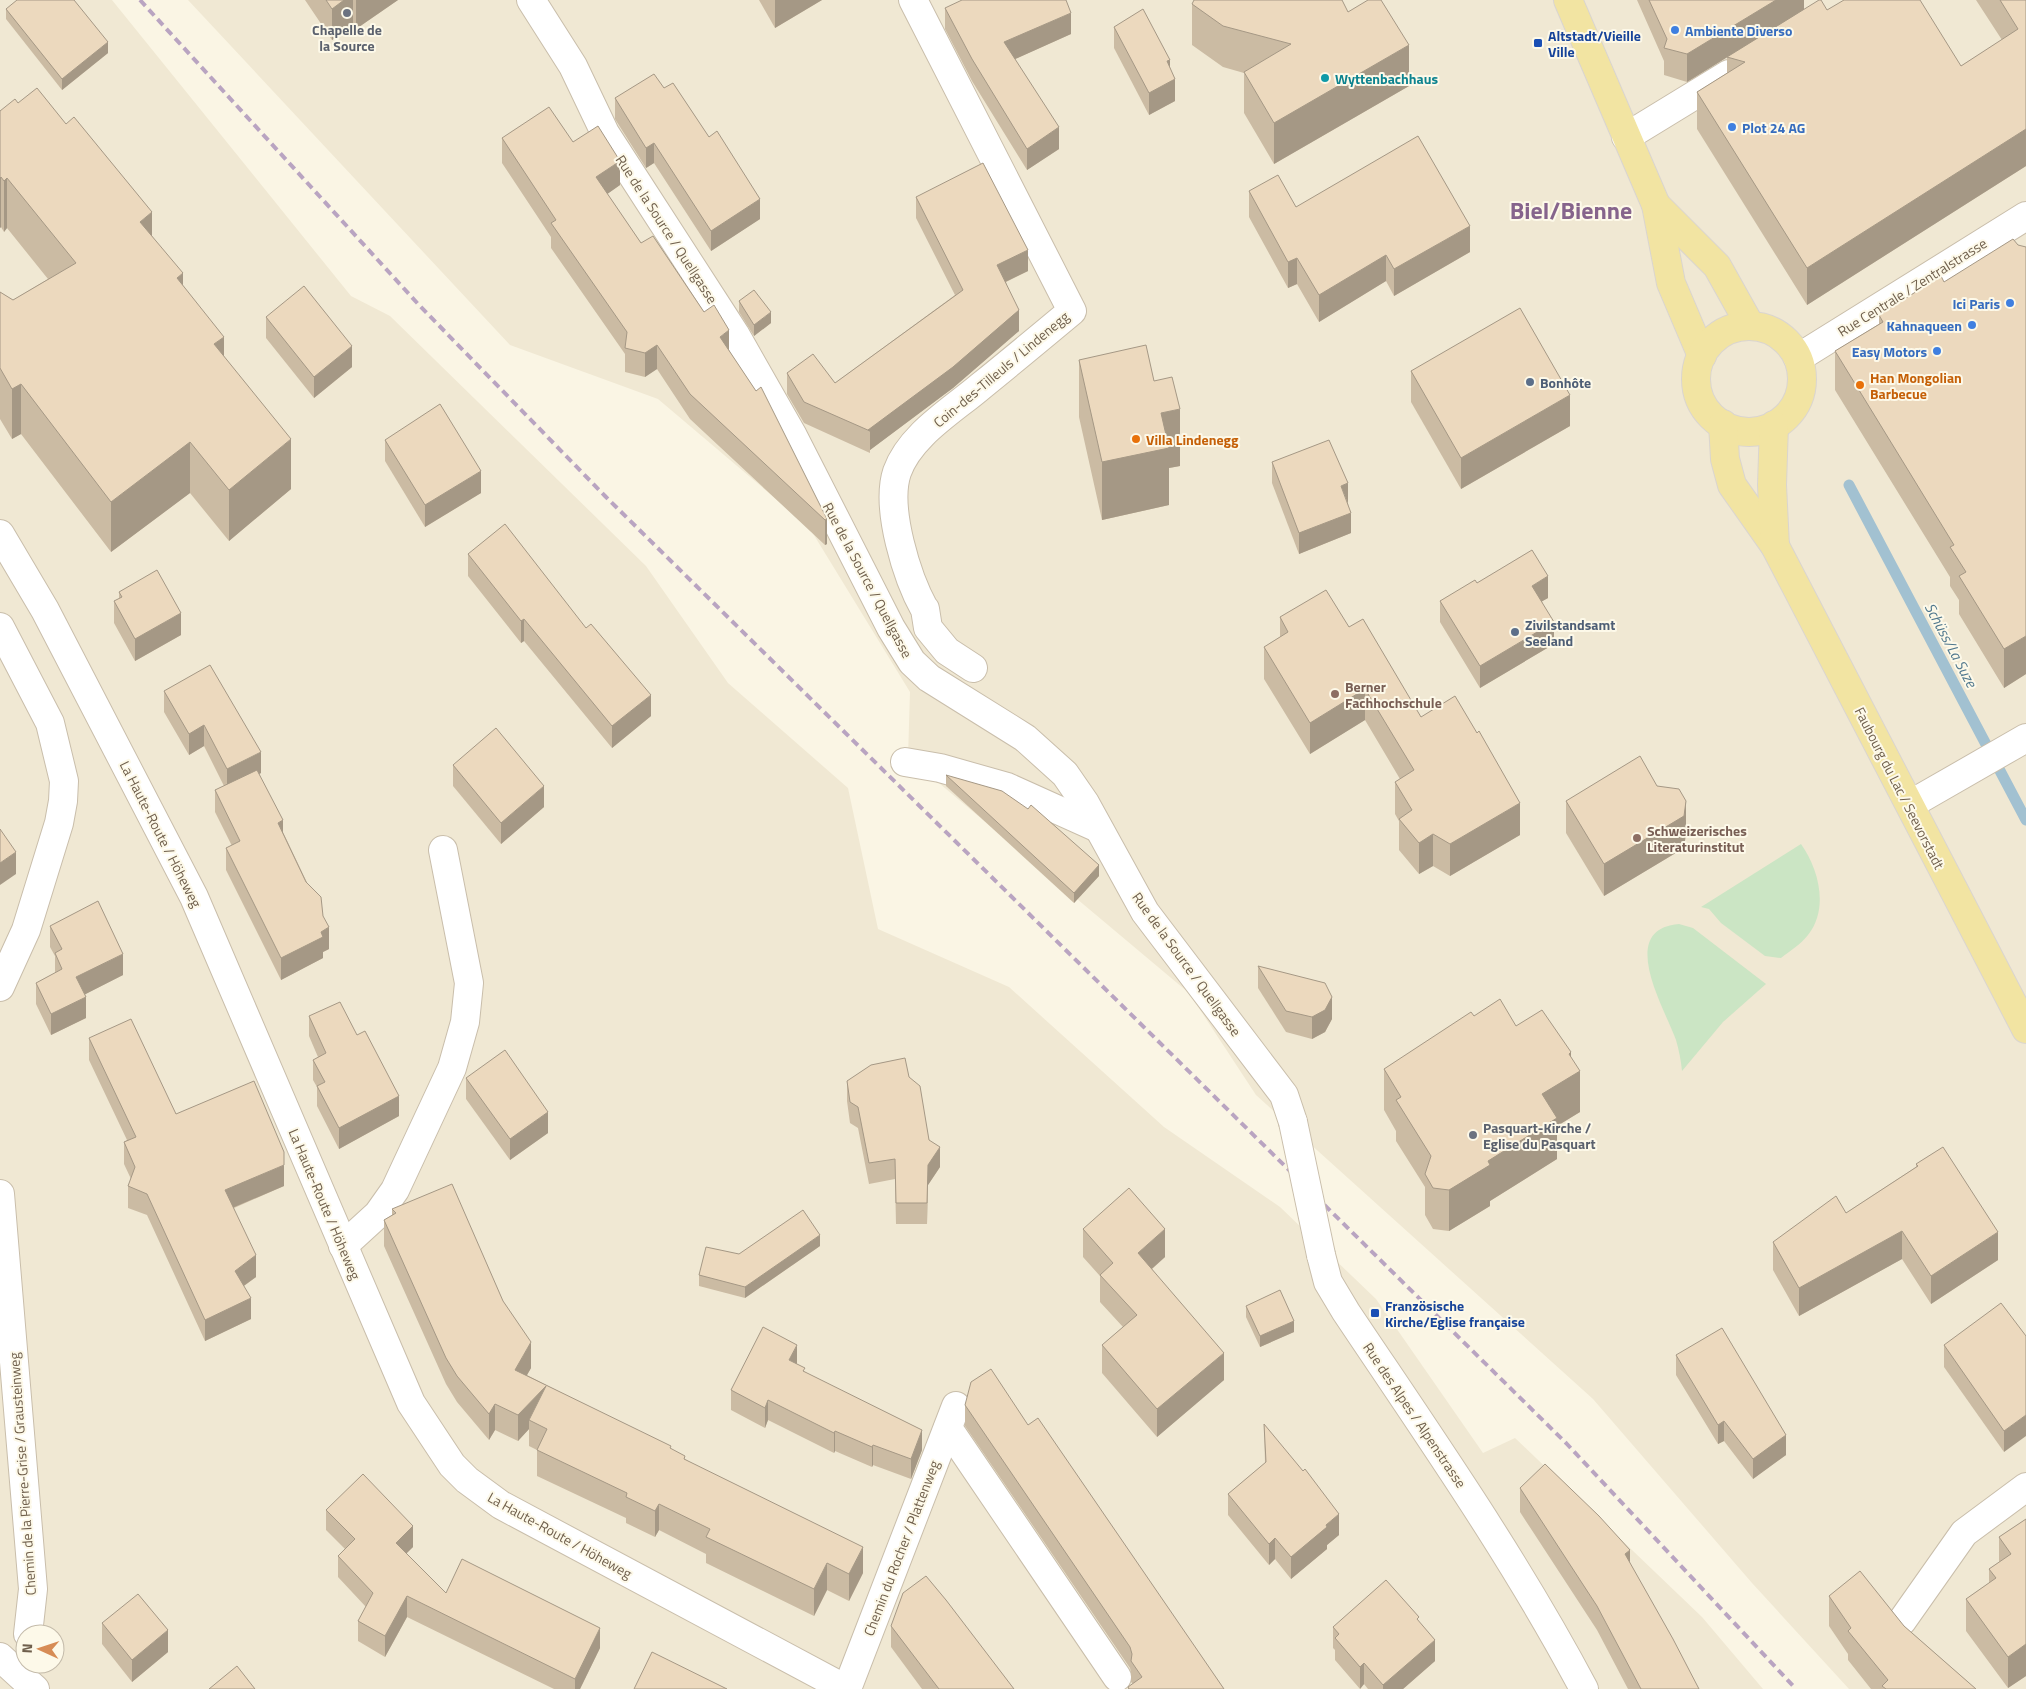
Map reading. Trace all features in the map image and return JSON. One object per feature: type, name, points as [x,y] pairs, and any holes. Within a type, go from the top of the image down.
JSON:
[{"type":"main road","points":[[1568,0],[1656,205],[1671,283],[1702,356]]},
{"type":"main road","points":[[1656,205],[1717,266],[1750,325]]},
{"type":"main road","points":[[1750,325],[1765,328],[1779,334],[1790,345],[1798,358],[1802,373],[1802,388],[1796,403],[1786,416],[1774,425],[1748,432],[1723,424],[1708,412],[1701,399],[1697,385],[1697,370],[1702,356],[1714,340],[1730,329],[1750,325]]},
{"type":"main road","name":"Faubourg du Lac / Seevorstadt","points":[[1723,424],[1725,459],[1732,485],[1775,546],[1911,804],[1936,858],[2026,1029]]},
{"type":"main road","name":"Faubourg du Lac / Seevorstadt","points":[[1774,425],[1772,485],[1775,546]]},
{"type":"street","name":"Rue de la Source / Quellgasse","points":[[532,0],[555,34],[573,66],[605,133],[735,334],[793,436],[891,628],[912,662],[929,678],[1005,724],[1043,752],[1065,774],[1085,803],[1145,912],[1284,1095],[1293,1122]]},
{"type":"street","name":"Coin-des-Tilleuls / Lindenegg","points":[[913,0],[1072,311],[920,436],[898,471],[894,492],[898,529],[912,588],[925,609],[928,628],[947,651],[973,668]]},
{"type":"street","points":[[1626,137],[1748,63]]},
{"type":"street","name":"Rue Centrale / Zentralstrasse","points":[[1798,358],[2008,242],[2026,216]]},
{"type":"street","name":"La Haute-Route / Höheweg","points":[[0,534],[45,610],[194,897],[411,1404],[452,1465],[467,1480],[501,1505],[846,1689]]},
{"type":"street","points":[[0,627],[50,723],[64,781],[59,823],[29,921],[0,987]]},
{"type":"street","points":[[1911,804],[2018,743]]},
{"type":"street","points":[[905,762],[940,768],[1007,787],[1098,828]]},
{"type":"street","points":[[343,1246],[378,1214],[395,1190],[452,1068],[465,1022],[469,983],[444,850]]},
{"type":"street","name":"Rue des Alpes / Alpenstrasse","points":[[1293,1122],[1328,1282],[1346,1312],[1482,1512],[1552,1629],[1584,1689]]},
{"type":"street","name":"Chemin de la Pierre-Grise / Grausteinweg","points":[[0,1194],[33,1589],[29,1624]]},
{"type":"street","name":"Chemin du Rocher / Plattenweg","points":[[846,1689],[952,1417],[1117,1677]]},
{"type":"street","points":[[1902,1621],[1964,1533],[2026,1487]]},
{"type":"street","points":[[0,1657],[15,1665]]},
{"type":"shaded area","points":[[0,0],[112,0],[351,296],[390,316],[646,566],[728,683],[848,788],[878,929],[1009,987],[1164,1127],[1280,1207],[1376,1299],[1483,1453],[1515,1438],[1702,1617],[1763,1689],[0,1689]]},
{"type":"shaded area","points":[[188,0],[2026,0],[2026,1689],[1849,1689],[1752,1583],[1593,1399],[1256,1095],[1189,993],[908,757],[910,692],[809,527],[658,399],[510,345]]},
{"type":"green space","points":[[1801,844],[1813,865],[1817,877],[1820,901],[1818,913],[1808,935],[1781,958],[1765,956],[1721,923],[1709,909],[1701,907]]},
{"type":"green space","points":[[1679,924],[1693,928],[1766,984],[1723,1022],[1682,1071],[1676,1040],[1656,991],[1647,955],[1650,940],[1660,929]]},
{"type":"building","points":[[17,0],[74,0],[108,42],[62,79],[6,9]]},
{"type":"building","points":[[326,0],[344,0],[332,9]]},
{"type":"building","points":[[962,0],[1066,0],[1071,13],[1004,42],[1059,127],[1027,149],[972,59],[945,8]]},
{"type":"building","points":[[1194,0],[1342,0],[1348,12],[1368,0],[1381,0],[1409,45],[1274,123],[1244,72],[1291,44],[1223,26],[1192,4]]},
{"type":"building","points":[[1649,0],[1776,0],[1687,54],[1664,48],[1667,39]]},
{"type":"building","points":[[1821,0],[1827,10],[1844,0],[1920,0],[1961,66],[2018,29],[2000,0],[2026,0],[2026,129],[1807,268],[1697,92],[1745,62],[1727,57]]},
{"type":"building","points":[[1143,9],[1170,60],[1167,61],[1175,79],[1149,93],[1114,27]]},
{"type":"building","points":[[654,74],[664,88],[673,83],[709,137],[717,131],[760,199],[711,231],[654,143],[646,148],[615,98]]},
{"type":"building","points":[[37,88],[66,124],[74,117],[152,212],[140,222],[183,273],[177,278],[224,337],[214,344],[291,439],[229,490],[190,442],[111,502],[21,384],[12,389],[0,368],[0,292],[13,300],[76,263],[7,178],[4,181],[0,178],[0,111],[15,99],[18,103]]},
{"type":"building","points":[[549,107],[573,142],[598,126],[620,161],[596,177],[641,243],[653,236],[704,312],[714,305],[729,330],[720,337],[756,391],[761,387],[827,519],[825,520],[690,394],[657,345],[645,353],[625,348],[627,332],[551,223],[556,220],[502,138]]},
{"type":"building","points":[[1418,136],[1470,226],[1394,269],[1386,255],[1319,295],[1297,258],[1288,262],[1249,191],[1278,175],[1296,207]]},
{"type":"building","points":[[983,163],[1028,250],[997,265],[1019,310],[953,367],[868,430],[870,431],[804,402],[787,373],[813,354],[835,383],[963,290],[916,197]]},
{"type":"building","points":[[2013,239],[2018,245],[2026,247],[2026,636],[2004,649],[1959,576],[1966,572],[1950,547],[1954,545],[1835,351],[1883,322],[1879,315],[1941,276],[1944,282]]},
{"type":"building","points":[[304,286],[352,346],[314,377],[266,317]]},
{"type":"building","points":[[754,290],[771,312],[754,325],[739,301]]},
{"type":"building","points":[[1520,308],[1570,395],[1461,458],[1411,371]]},
{"type":"building","points":[[1146,345],[1154,381],[1172,377],[1180,409],[1161,413],[1169,448],[1102,462],[1079,360]]},
{"type":"building","points":[[440,404],[481,471],[425,505],[385,440]]},
{"type":"building","points":[[1329,440],[1348,483],[1341,486],[1351,513],[1299,533],[1272,462]]},
{"type":"building","points":[[505,524],[586,628],[591,624],[651,695],[612,726],[524,619],[521,621],[468,554]]},
{"type":"building","points":[[1532,550],[1548,576],[1532,586],[1554,622],[1480,666],[1440,601],[1475,580],[1477,583]]},
{"type":"building","points":[[157,570],[181,613],[135,639],[114,601],[122,597],[119,592]]},
{"type":"building","points":[[1326,590],[1349,627],[1363,619],[1421,717],[1455,696],[1477,733],[1479,731],[1520,803],[1450,844],[1433,834],[1419,843],[1399,819],[1412,810],[1395,782],[1414,770],[1365,689],[1310,723],[1264,647],[1288,632],[1280,617]]},
{"type":"building","points":[[210,665],[261,752],[227,769],[204,725],[189,734],[164,691]]},
{"type":"building","points":[[496,728],[544,786],[501,823],[453,765]]},
{"type":"building","points":[[1640,756],[1657,786],[1679,789],[1686,801],[1684,816],[1604,864],[1566,801]]},
{"type":"building","points":[[257,770],[283,820],[278,823],[306,882],[321,897],[323,916],[329,927],[321,932],[323,937],[281,958],[226,848],[240,841],[215,790]]},
{"type":"building","points":[[946,775],[1002,791],[1028,809],[1031,805],[1099,865],[1074,893]]},
{"type":"building","points":[[0,829],[16,852],[0,863]]},
{"type":"building","points":[[98,901],[123,954],[76,977],[86,997],[51,1014],[36,983],[62,969],[55,953],[62,949],[50,926]]},
{"type":"building","points":[[1258,966],[1325,983],[1332,997],[1325,1010],[1312,1017],[1286,1011]]},
{"type":"building","name":"Pasquart-Kirche / Eglise du Pasquart","points":[[1500,999],[1516,1026],[1542,1010],[1571,1052],[1569,1054],[1580,1071],[1542,1094],[1557,1118],[1488,1161],[1490,1165],[1449,1190],[1433,1188],[1425,1174],[1431,1156],[1396,1100],[1401,1097],[1384,1069],[1471,1012],[1474,1016]]},
{"type":"building","points":[[340,1002],[357,1035],[365,1031],[399,1096],[339,1128],[317,1086],[325,1082],[313,1060],[326,1053],[309,1016]]},
{"type":"building","points":[[131,1019],[176,1114],[254,1081],[284,1152],[284,1165],[225,1190],[256,1255],[235,1271],[251,1298],[205,1320],[147,1194],[128,1186],[135,1167],[124,1142],[136,1137],[89,1038]]},
{"type":"building","points":[[505,1050],[548,1112],[510,1139],[466,1078]]},
{"type":"building","points":[[905,1058],[909,1077],[920,1086],[929,1140],[940,1147],[928,1165],[927,1203],[896,1203],[895,1159],[869,1163],[858,1107],[850,1102],[847,1081],[871,1065]]},
{"type":"building","points":[[1943,1147],[1998,1232],[1931,1276],[1902,1231],[1799,1288],[1773,1242],[1836,1196],[1846,1213],[1918,1166],[1916,1164]]},
{"type":"building","points":[[452,1184],[503,1301],[531,1342],[515,1370],[671,1446],[670,1448],[685,1456],[684,1459],[863,1547],[849,1574],[827,1563],[814,1589],[706,1537],[710,1529],[659,1504],[655,1511],[626,1497],[627,1493],[537,1450],[547,1429],[529,1420],[546,1386],[518,1415],[495,1404],[489,1414],[457,1376],[446,1358],[384,1220],[396,1213],[392,1209]]},
{"type":"building","points":[[1129,1188],[1165,1229],[1138,1253],[1224,1353],[1157,1409],[1102,1345],[1137,1315],[1100,1275],[1113,1263],[1083,1229]]},
{"type":"building","points":[[803,1210],[820,1235],[745,1287],[699,1275],[706,1247],[739,1254]]},
{"type":"building","points":[[1280,1290],[1294,1321],[1260,1336],[1246,1306]]},
{"type":"building","points":[[2001,1303],[2026,1336],[2026,1415],[2004,1431],[1944,1345]]},
{"type":"building","points":[[763,1327],[797,1345],[789,1360],[805,1368],[803,1371],[922,1430],[911,1459],[873,1445],[872,1447],[835,1431],[834,1433],[768,1400],[765,1408],[731,1390]]},
{"type":"building","points":[[1722,1328],[1786,1435],[1753,1459],[1724,1421],[1718,1425],[1676,1355]]},
{"type":"building","points":[[991,1369],[1028,1425],[1038,1418],[1224,1689],[1129,1689],[1128,1687],[1142,1677],[1131,1661],[1130,1647],[965,1405],[971,1382]]},
{"type":"building","points":[[1264,1424],[1303,1471],[1305,1469],[1339,1514],[1326,1525],[1327,1527],[1291,1557],[1275,1538],[1269,1544],[1228,1494],[1266,1462]]},
{"type":"building","points":[[1545,1464],[1599,1516],[1630,1550],[1625,1554],[1699,1689],[1641,1689],[1597,1606],[1520,1488]]},
{"type":"building","points":[[363,1474],[413,1526],[396,1543],[446,1593],[462,1559],[600,1628],[575,1679],[407,1596],[385,1636],[358,1621],[373,1593],[338,1556],[355,1539],[326,1510]]},
{"type":"building","points":[[2026,1519],[2026,1644],[2008,1657],[1966,1599],[1996,1578],[1989,1569],[2011,1554],[1999,1537]]},
{"type":"building","points":[[1860,1571],[1904,1626],[1976,1689],[1886,1689],[1882,1686],[1888,1680],[1848,1631],[1851,1628],[1829,1596]]},
{"type":"building","points":[[926,1576],[1014,1689],[939,1689],[891,1626],[903,1593]]},
{"type":"building","points":[[1386,1580],[1419,1617],[1417,1619],[1435,1640],[1383,1685],[1364,1663],[1360,1667],[1335,1638],[1339,1634],[1333,1627]]},
{"type":"building","points":[[138,1594],[168,1630],[132,1660],[102,1623]]},
{"type":"building","points":[[652,1652],[727,1689],[634,1689]]},
{"type":"building","points":[[237,1666],[255,1689],[209,1689]]},
{"type":"waterway","name":"Schüss/La Suze","points":[[1849,485],[2026,820]]},
{"type":"railway","points":[[140,0],[419,305],[605,496],[1566,1443],[1796,1689]]},
{"type":"place","name":"Chapelle de la Source","points":[[347,13]]},
{"type":"place","name":"Ambiente Diverso","points":[[1675,30]]},
{"type":"place","name":"Altstadt/Vieille Ville","points":[[1538,43]]},
{"type":"place","name":"Wyttenbachhaus","points":[[1325,78]]},
{"type":"place","name":"Plot 24 AG","points":[[1732,127]]},
{"type":"place","name":"Ici Paris","points":[[2010,303]]},
{"type":"place","name":"Kahnaqueen","points":[[1972,325]]},
{"type":"place","name":"Easy Motors","points":[[1937,351]]},
{"type":"place","name":"Bonhôte","points":[[1530,382]]},
{"type":"place","name":"Han Mongolian Barbecue","points":[[1860,385]]},
{"type":"place","name":"Villa Lindenegg","points":[[1136,439]]},
{"type":"place","name":"Zivilstandsamt Seeland","points":[[1515,632]]},
{"type":"place","name":"Berner Fachhochschule","points":[[1335,694]]},
{"type":"place","name":"Schweizerisches Literaturinstitut","points":[[1637,838]]},
{"type":"place","name":"Pasquart-Kirche / Eglise du Pasquart","points":[[1473,1135]]},
{"type":"place","name":"Französische Kirche/Eglise française","points":[[1375,1313]]},
{"type":"district","name":"Biel/Bienne","points":[[1571,210]]}]
